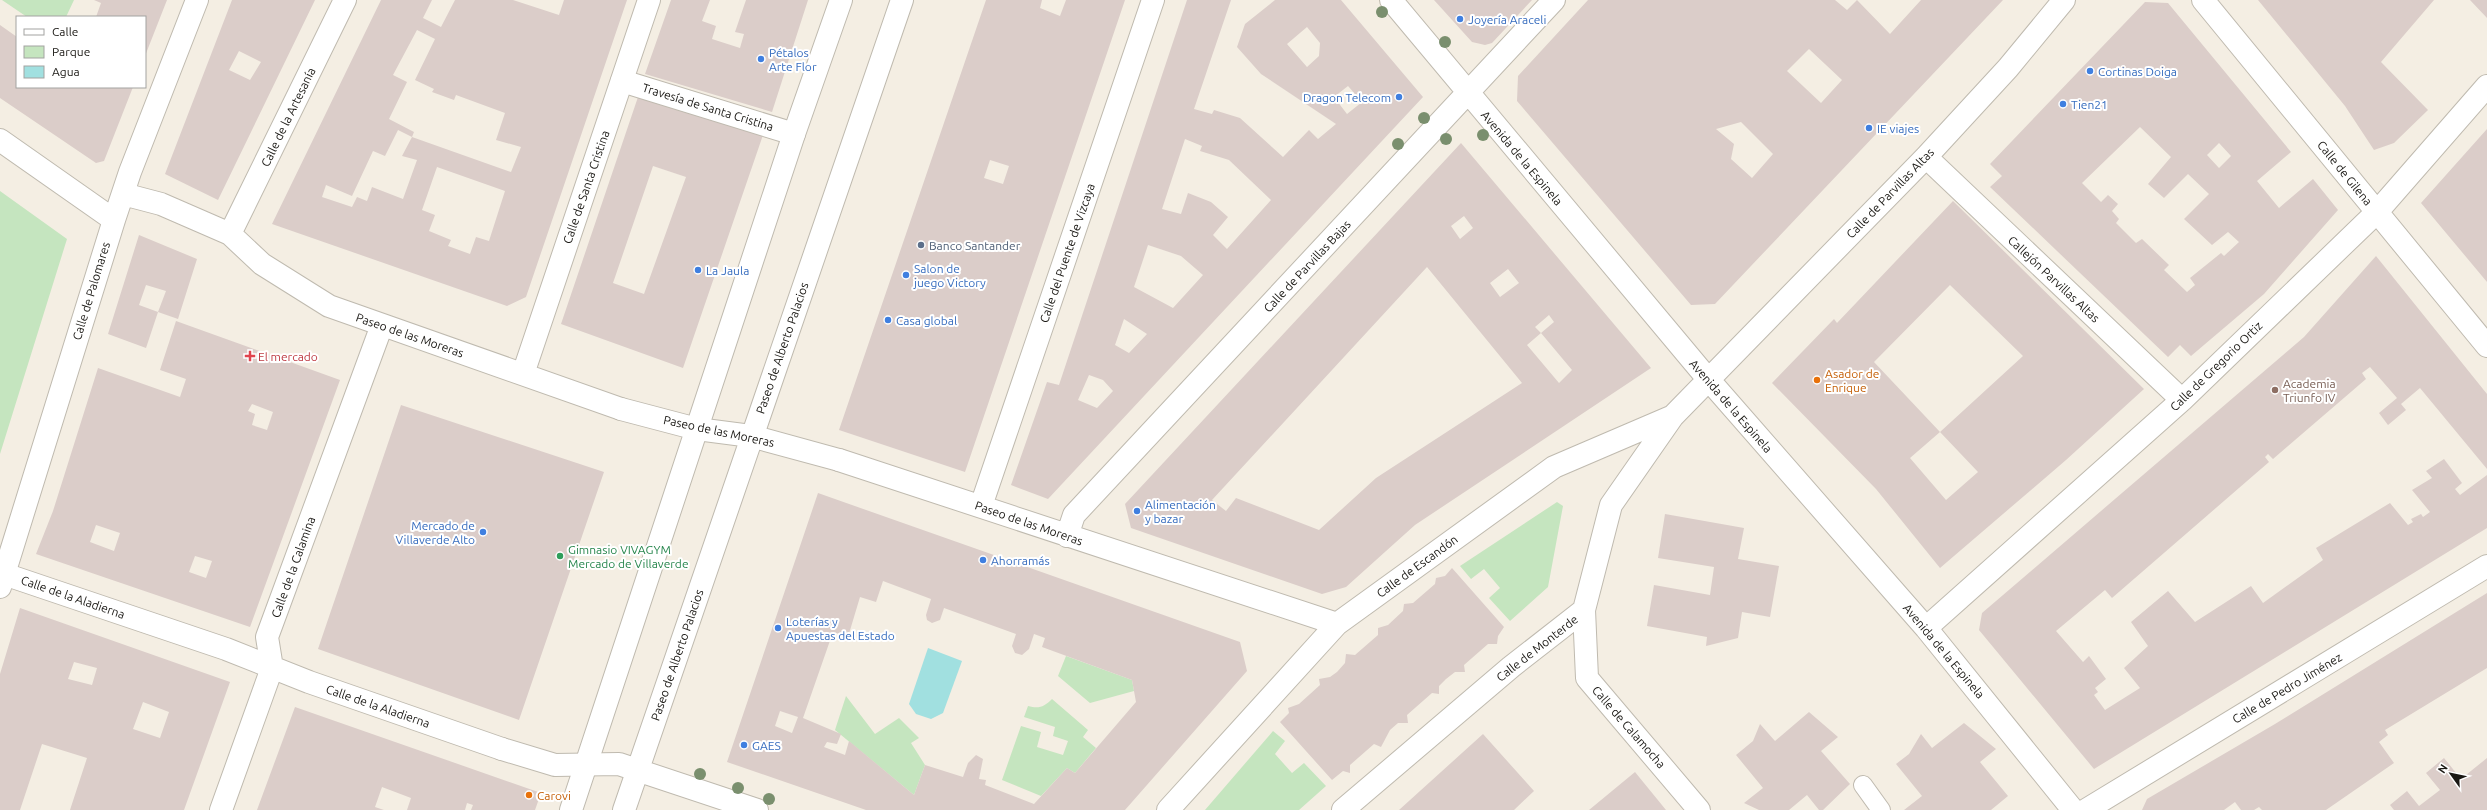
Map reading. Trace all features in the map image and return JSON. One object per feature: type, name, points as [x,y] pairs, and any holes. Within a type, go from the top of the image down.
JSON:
[{"type":"street","name":"Calle de Palomares","points":[[2,580],[114,220],[197,0]]},
{"type":"street","name":"Calle de la Artesanía","points":[[230,234],[345,0]]},
{"type":"street","name":"Calle de Santa Cristina","points":[[522,374],[649,0]]},
{"type":"street","points":[[571,810],[794,134],[840,0]]},
{"type":"street","name":"Paseo de Alberto Palacios","points":[[624,810],[751,436],[902,0]]},
{"type":"street","name":"Calle del Puente de Vizcaya","points":[[981,506],[1153,0]]},
{"type":"street","name":"Avenida de la Espinela","points":[[1391,0],[1468,94],[1708,379],[1926,628],[2073,810]]},
{"type":"street","name":"Calle de Parvillas Bajas","points":[[1067,536],[1074,516],[1554,0]]},
{"type":"street","name":"Calle de Parvillas Altas","points":[[1708,379],[1926,157],[2008,68],[2064,0]]},
{"type":"street","name":"Calle de Gilena","points":[[2203,0],[2487,346]]},
{"type":"street","name":"Travesía de Santa Cristina","points":[[622,81],[794,134]]},
{"type":"street","name":"Calle de Gregorio Ortiz","points":[[1926,628],[2182,400],[2377,212],[2487,86]]},
{"type":"street","points":[[0,140],[114,220]]},
{"type":"street","name":"Callejón Parvillas Altas","points":[[1926,157],[2182,400]]},
{"type":"street","name":"Paseo de las Moreras","points":[[123,194],[161,204],[230,234],[262,264],[329,306],[382,325],[621,409],[697,429],[751,436],[839,460],[1337,624]]},
{"type":"street","name":"Calle de la Calamina","points":[[221,810],[272,668],[267,637],[382,325]]},
{"type":"street","name":"Calle de Escandón","points":[[1168,810],[1337,624],[1554,467],[1673,416],[1708,379]]},
{"type":"street","name":"Calle de Monterde","points":[[1343,810],[1511,667],[1584,610],[1611,505],[1673,416]]},
{"type":"street","name":"Calle de Pedro Jiménez","points":[[2086,810],[2487,566]]},
{"type":"street","name":"Calle de la Aladierna","points":[[2,580],[226,649],[272,668],[502,749],[555,765],[586,763],[619,764],[757,810]]},
{"type":"street","name":"Calle de Calamocha","points":[[1584,610],[1587,678],[1699,810]]},
{"type":"lane","points":[[1863,785],[1881,810]]},
{"type":"green space","points":[[2,0],[74,0],[66,16],[26,16]]},
{"type":"green space","points":[[0,191],[67,239],[0,454]]},
{"type":"green space","points":[[1557,502],[1563,506],[1548,587],[1510,621],[1489,598],[1500,588],[1484,569],[1471,579],[1460,566]]},
{"type":"green space","points":[[1066,656],[1132,680],[1134,691],[1090,703],[1058,676]]},
{"type":"green space","points":[[846,696],[875,734],[899,718],[919,738],[911,743],[925,765],[914,795],[835,730]]},
{"type":"green space","points":[[1052,699],[1088,730],[1083,737],[1096,748],[1075,773],[1067,768],[1041,796],[1002,780],[1021,726],[1041,732],[1037,747],[1063,755],[1068,741],[1053,736],[1055,727],[1024,717],[1028,706],[1041,707]]},
{"type":"green space","points":[[1273,731],[1285,741],[1275,754],[1292,773],[1304,763],[1326,786],[1299,810],[1205,810]]},
{"type":"water","points":[[928,648],[962,661],[943,713],[931,719],[916,714],[909,704]]},
{"type":"building","points":[[94,0],[167,0],[146,53],[146,16],[96,16],[101,3]]},
{"type":"building","points":[[232,0],[315,0],[218,200],[165,174]],"holes":[[[239,51],[261,62],[250,80],[229,70]]]},
{"type":"building","points":[[381,0],[432,0],[423,18],[441,27],[455,0],[513,0],[559,15],[564,0],[627,0],[526,297],[507,306],[272,224]],"holes":[[[417,30],[435,39],[415,80],[434,89],[432,92],[454,100],[456,95],[505,113],[496,140],[521,147],[511,172],[412,137],[414,132],[389,119],[407,82],[393,75]],[[398,130],[412,137],[402,156],[417,160],[403,199],[372,187],[367,201],[357,197],[352,207],[322,197],[326,185],[352,196],[373,151],[385,156]],[[437,167],[505,191],[489,241],[476,237],[470,254],[448,246],[451,240],[429,231],[435,215],[422,210]]]},
{"type":"building","points":[[671,0],[710,0],[702,21],[716,26],[712,39],[740,48],[744,34],[735,32],[746,0],[808,0],[772,112],[645,74]]},
{"type":"building","points":[[986,0],[1042,0],[1040,8],[1060,16],[1066,0],[1125,0],[965,472],[839,430]],"holes":[[[990,160],[1009,166],[1003,184],[984,178]]]},
{"type":"building","points":[[1187,0],[1231,0],[1194,109],[1212,114],[1214,110],[1240,118],[1283,157],[1309,130],[1318,139],[1336,124],[1261,74],[1237,47],[1245,24],[1275,0],[1341,0],[1423,97],[1048,499],[1011,485],[1047,382],[1059,385]],"holes":[[[1307,27],[1320,43],[1319,56],[1307,67],[1287,44]],[[1348,86],[1362,102],[1347,114],[1334,97]],[[1185,139],[1202,146],[1200,151],[1229,160],[1271,200],[1227,249],[1213,235],[1228,217],[1211,202],[1188,193],[1181,214],[1162,209]],[[1148,245],[1181,256],[1203,275],[1173,308],[1134,287]],[[1124,319],[1147,334],[1129,353],[1115,345]],[[1089,375],[1103,380],[1113,391],[1097,408],[1078,400]]]},
{"type":"building","points":[[1434,0],[1532,0],[1492,43],[1485,45],[1472,42]]},
{"type":"building","points":[[1588,0],[1835,0],[1847,10],[1857,0],[1890,34],[1921,0],[2003,0],[1715,304],[1691,305],[1517,101],[1518,76]],"holes":[[[1809,49],[1842,80],[1821,103],[1787,71]],[[1741,122],[1773,154],[1752,178],[1731,159],[1734,144],[1716,129]]]},
{"type":"building","points":[[2258,0],[2434,0],[2381,62],[2428,110],[2394,143],[2374,150],[2345,106]]},
{"type":"building","points":[[2470,0],[2487,0],[2487,18]]},
{"type":"building","points":[[2145,2],[2168,3],[2291,152],[2257,181],[2279,208],[2313,179],[2338,210],[2264,294],[2191,356],[2180,345],[2168,357],[1990,187],[2002,176],[1990,164]],"holes":[[[2140,127],[2171,157],[2148,184],[2164,198],[2188,174],[2209,194],[2184,219],[2212,245],[2228,232],[2239,242],[2224,256],[2221,253],[2190,278],[2195,285],[2187,292],[2164,270],[2169,265],[2142,239],[2136,243],[2116,223],[2119,219],[2112,211],[2118,204],[2108,195],[2101,202],[2082,183]],[[2219,143],[2231,156],[2219,168],[2207,155]]]},
{"type":"building","points":[[0,25],[16,36],[16,88],[133,88],[104,161],[96,163],[0,98]]},
{"type":"building","points":[[638,97],[763,135],[683,368],[561,324]],"holes":[[[653,166],[686,177],[644,294],[613,283]]]},
{"type":"building","points":[[2487,129],[2487,282],[2421,203]]},
{"type":"building","points":[[1461,143],[1651,368],[1415,525],[1346,587],[1322,594],[1131,528],[1125,504]],"holes":[[[1464,216],[1473,228],[1460,239],[1451,226]],[[1427,267],[1522,383],[1376,478],[1319,530],[1236,498],[1226,511],[1212,500]],[[1508,269],[1519,283],[1500,297],[1490,283]],[[1549,315],[1554,322],[1541,333],[1535,327]],[[1541,333],[1572,370],[1559,383],[1527,345]]]},
{"type":"building","points":[[1953,201],[2144,389],[2066,460],[1940,568],[1876,489],[1772,383],[1834,319],[1837,323]],"holes":[[[1950,285],[2023,356],[1940,432],[1874,362]],[[1940,432],[1978,472],[1946,500],[1910,458]]]},
{"type":"building","points":[[139,235],[197,259],[178,319],[158,312],[146,348],[108,334]],"holes":[[[146,285],[166,291],[158,312],[139,305]]]},
{"type":"building","points":[[2376,256],[2487,394],[2487,469],[2420,388],[2401,404],[2406,410],[2388,425],[2379,413],[2397,398],[2370,367],[2362,373],[2366,379],[2273,459],[2268,454],[2265,457],[2269,462],[2112,598],[2105,590],[2056,631],[2083,662],[2089,656],[2106,679],[2095,688],[2098,692],[2094,695],[2105,710],[2140,688],[2124,668],[2148,646],[2131,622],[2168,591],[2195,622],[2251,586],[2263,603],[2323,560],[2316,548],[2390,503],[2408,525],[2413,522],[2411,519],[2421,514],[2423,517],[2430,512],[2412,490],[2432,478],[2426,471],[2444,459],[2462,483],[2455,489],[2460,495],[2487,475],[2487,528],[2094,769],[1979,630],[1982,613],[2304,337]]},
{"type":"building","points":[[176,321],[340,380],[250,627],[36,554],[53,511],[98,368],[180,397],[186,379],[160,370]],"holes":[[[252,404],[273,412],[267,430],[252,425],[255,414],[248,411]],[[96,525],[120,533],[114,551],[90,542]],[[195,556],[212,561],[206,578],[189,572]]]},
{"type":"building","name":"Mercado de Villaverde Alto","points":[[401,405],[604,472],[519,720],[318,649]]},
{"type":"building","points":[[818,493],[1240,642],[1247,671],[1125,810],[866,810],[727,762]],"holes":[[[883,581],[931,599],[926,615],[927,620],[932,623],[940,620],[944,608],[1016,634],[1012,646],[1015,653],[1022,655],[1029,649],[1034,634],[1045,638],[1042,647],[1132,680],[1136,702],[1075,773],[1067,768],[1034,804],[985,785],[986,780],[979,779],[983,759],[976,755],[968,763],[963,777],[925,765],[914,795],[849,741],[845,755],[824,747],[827,742],[837,744],[841,734],[803,718],[833,632],[848,637],[860,597],[876,602]],[[780,711],[798,717],[792,733],[775,726]]]},
{"type":"building","points":[[1665,514],[1744,528],[1738,559],[1779,566],[1770,617],[1742,612],[1738,638],[1706,646],[1707,637],[1647,626],[1654,585],[1710,595],[1714,567],[1658,558]]},
{"type":"building","points":[[1452,568],[1504,627],[1498,636],[1497,644],[1488,644],[1464,665],[1465,672],[1455,672],[1446,679],[1439,686],[1439,694],[1432,693],[1407,715],[1408,723],[1398,723],[1390,730],[1381,747],[1374,744],[1350,765],[1350,773],[1343,771],[1332,780],[1280,722],[1289,713],[1288,708],[1299,704],[1320,685],[1319,679],[1330,677],[1337,672],[1345,663],[1346,654],[1355,655],[1378,635],[1378,628],[1388,625],[1403,611],[1404,604],[1413,603],[1435,584],[1436,578],[1445,576]]},
{"type":"building","points":[[2487,593],[2487,668],[2385,730],[2388,735],[2379,742],[2394,763],[2326,810],[2262,810],[2259,807],[2254,810],[2241,810],[2235,802],[2224,810],[2142,810],[2147,799],[2275,724]]},
{"type":"building","points":[[20,608],[230,682],[184,810],[70,810],[87,758],[42,744],[20,810],[0,810],[0,674]],"holes":[[[74,662],[97,668],[92,685],[68,679]],[[143,702],[169,712],[160,738],[133,729]]]},
{"type":"building","points":[[295,707],[541,793],[535,810],[471,810],[473,805],[467,803],[465,810],[407,810],[411,798],[382,787],[375,807],[384,810],[257,810]]},
{"type":"building","points":[[1809,712],[1838,737],[1821,751],[1850,784],[1823,810],[1819,810],[1807,795],[1789,810],[1759,810],[1744,803],[1763,788],[1736,755],[1753,741],[1760,724],[1775,741]]},
{"type":"building","points":[[1964,723],[1996,749],[1980,762],[2008,796],[1991,810],[1904,810],[1922,796],[1896,764],[1909,754],[1921,734],[1932,748]]},
{"type":"building","points":[[1483,734],[1534,791],[1514,810],[1399,810]]},
{"type":"building","points":[[2444,758],[2461,779],[2487,758],[2487,810],[2394,810],[2390,805],[2407,791],[2419,806],[2440,790],[2426,773]]},
{"type":"building","points":[[1635,772],[1666,810],[1589,810]]},
{"type":"place","name":"Joyería Araceli","points":[[1460,19]]},
{"type":"place","name":"Pétalos Arte Flor","points":[[761,59]]},
{"type":"place","name":"Cortinas Doiga","points":[[2090,71]]},
{"type":"place","name":"Dragon Telecom","points":[[1399,97]]},
{"type":"place","name":"Tien21","points":[[2063,104]]},
{"type":"place","name":"IE viajes","points":[[1869,128]]},
{"type":"place","name":"Banco Santander","points":[[921,245]]},
{"type":"place","name":"La Jaula","points":[[698,270]]},
{"type":"place","name":"Salon de juego Victory","points":[[906,275]]},
{"type":"place","name":"Casa global","points":[[888,320]]},
{"type":"place","name":"El mercado","points":[[250,356]]},
{"type":"place","name":"Asador de Enrique","points":[[1817,380]]},
{"type":"place","name":"Academia Triunfo IV","points":[[2275,390]]},
{"type":"place","name":"Alimentación y bazar","points":[[1137,511]]},
{"type":"place","name":"Mercado de Villaverde Alto","points":[[483,532]]},
{"type":"place","name":"Gimnasio VIVAGYM Mercado de Villaverde","points":[[560,556]]},
{"type":"place","name":"Ahorramás","points":[[983,560]]},
{"type":"place","name":"Loterías y Apuestas del Estado","points":[[778,628]]},
{"type":"place","name":"GAES","points":[[744,745]]},
{"type":"place","name":"Carovi","points":[[529,795]]}]
